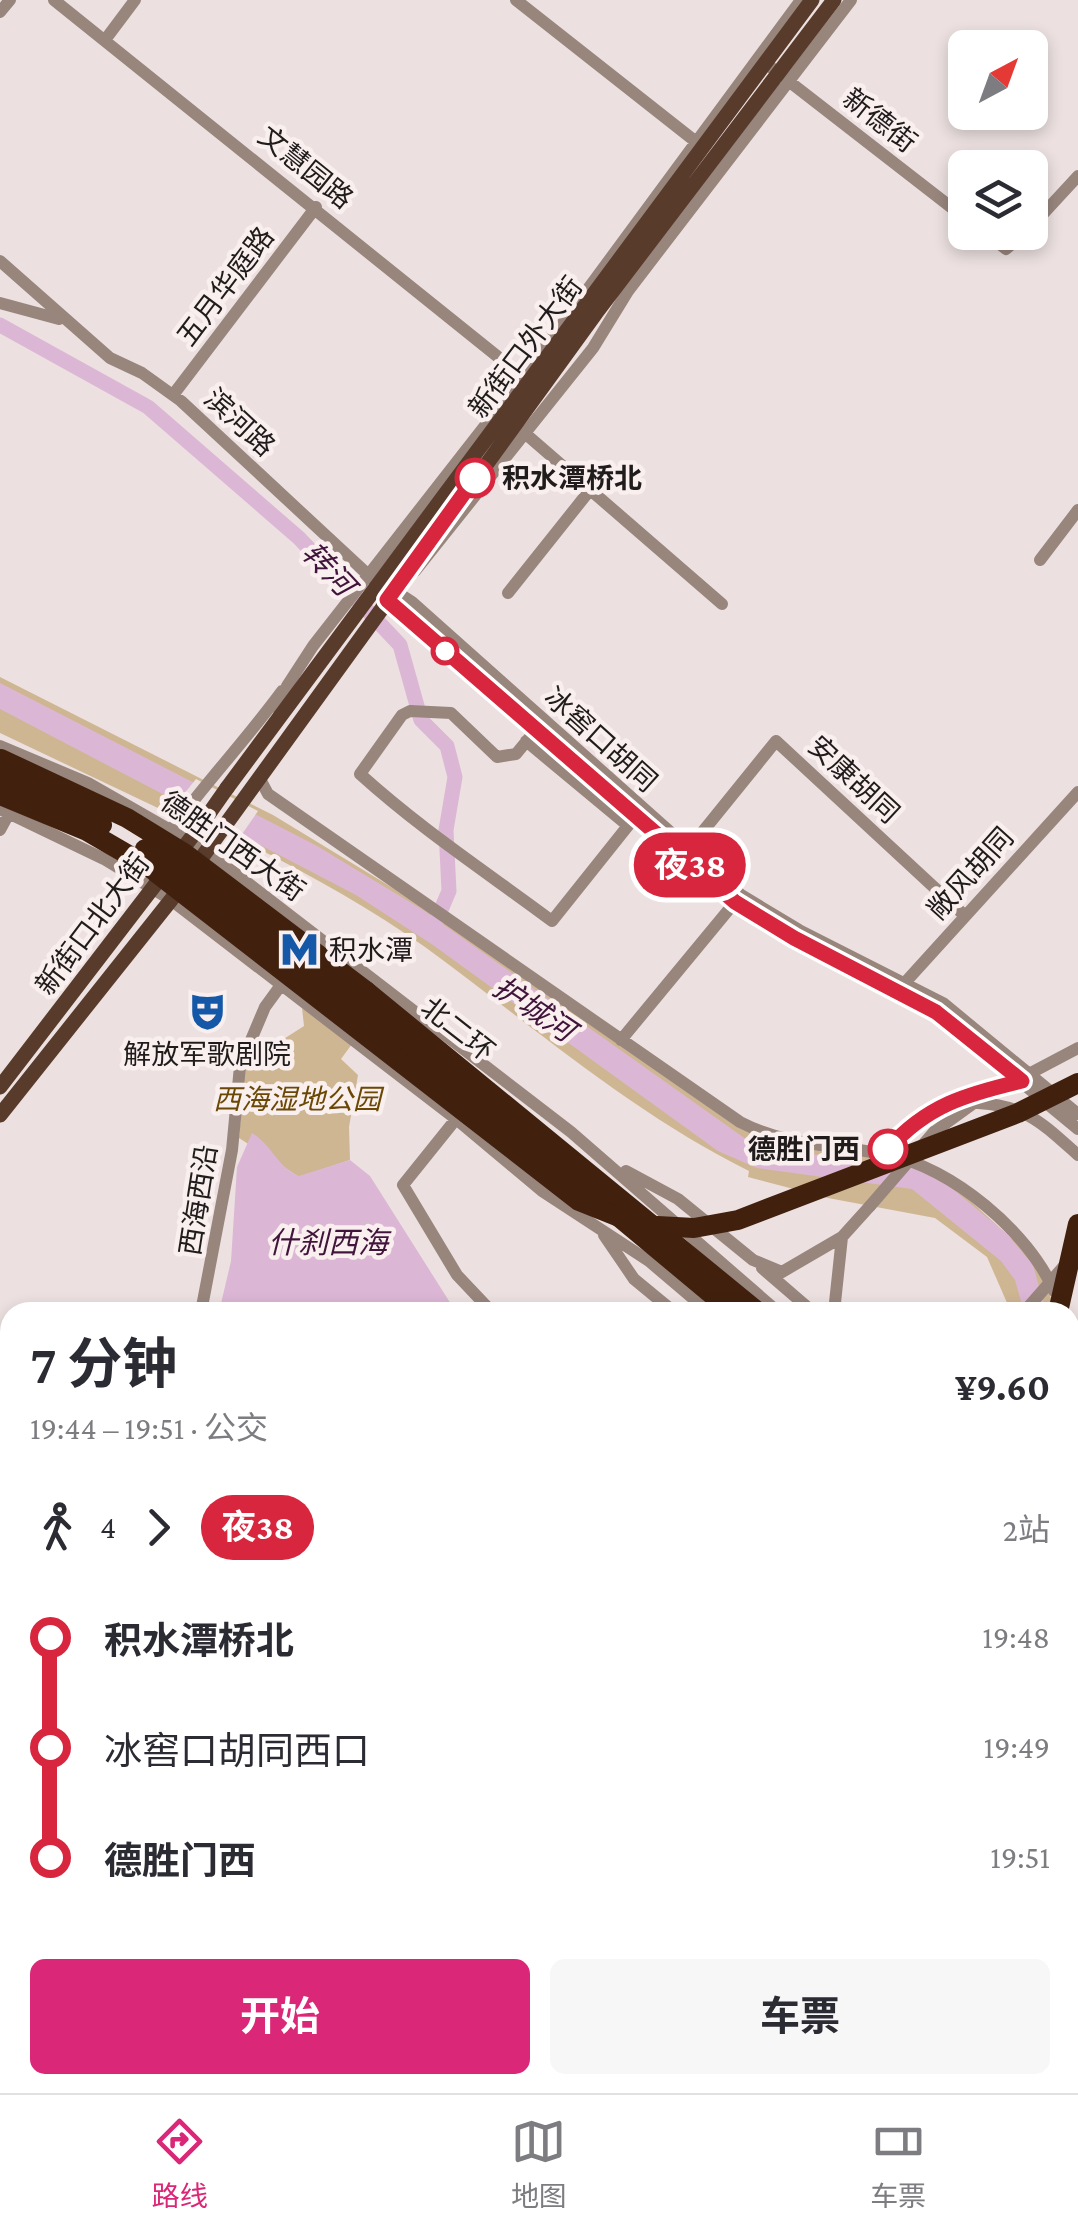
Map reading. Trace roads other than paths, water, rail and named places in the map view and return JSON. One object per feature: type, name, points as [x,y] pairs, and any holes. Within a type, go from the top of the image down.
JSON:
[{"type":"highway","name":"北二环","points":[[0,759],[126,818],[184,853],[721,1302]]},
{"type":"highway","name":"北二环","points":[[0,777],[54,799],[181,871],[535,1126],[746,1302]]},
{"type":"highway","points":[[3,806],[87,831],[149,867],[385,1047],[546,1178],[578,1200],[639,1225],[694,1228],[738,1220],[1018,1113],[1078,1082]]},
{"type":"highway","points":[[508,1124],[524,1155]]},
{"type":"highway","points":[[535,1126],[571,1132]]},
{"type":"highway","points":[[1062,1302],[1078,1224]]},
{"type":"main road","name":"新街口外大街","points":[[189,841],[276,723],[368,585],[485,444],[698,143],[776,71],[812,0]]},
{"type":"main road","name":"新街口外大街","points":[[205,850],[519,429],[776,71],[834,0]]},
{"type":"main road","points":[[703,171],[723,165]]},
{"type":"main road","points":[[455,464],[485,444]]},
{"type":"main road","name":"新街口北大街","points":[[1,1084],[189,841]]},
{"type":"main road","name":"新街口北大街","points":[[0,1115],[205,850]]},
{"type":"street","points":[[0,12],[10,0]]},
{"type":"street","name":"文慧园路","points":[[54,0],[524,376]]},
{"type":"street","points":[[104,40],[136,0]]},
{"type":"street","points":[[516,0],[698,143]]},
{"type":"street","name":"新街口外大街","points":[[368,585],[800,0]]},
{"type":"street","name":"新街口外大街","points":[[519,429],[594,348],[628,291],[723,165],[776,71],[851,0]]},
{"type":"street","name":"新德街","points":[[776,71],[948,205]]},
{"type":"street","points":[[1048,208],[1078,176]]},
{"type":"street","name":"五月华庭路","points":[[173,395],[316,207]]},
{"type":"street","name":"滨河路","points":[[0,262],[111,359],[142,373],[173,395],[388,600]]},
{"type":"street","points":[[0,303],[66,323]]},
{"type":"street","points":[[519,429],[722,604]]},
{"type":"street","points":[[508,593],[590,490]]},
{"type":"street","points":[[1040,560],[1078,510]]},
{"type":"street","name":"冰窖口胡同","points":[[388,600],[531,736],[631,821],[684,854]]},
{"type":"street","name":"冰窖口胡同","points":[[388,600],[738,898],[903,985],[1028,1078]]},
{"type":"street","name":"新街口外大街","points":[[171,830],[228,754],[242,746],[352,608]]},
{"type":"street","name":"新街口外大街","points":[[276,723],[287,686]]},
{"type":"street","points":[[531,736],[516,754],[497,757],[451,713],[410,711],[402,714],[360,774],[437,842],[552,921],[631,821]]},
{"type":"street","name":"安康胡同","points":[[684,854],[776,741],[964,915]]},
{"type":"street","name":"德胜门西大街","points":[[0,746],[34,759],[205,850],[610,1164]]},
{"type":"street","points":[[0,830],[3,806],[34,759]]},
{"type":"street","points":[[260,779],[268,794],[740,1122],[771,1138],[889,1155],[928,1167],[1014,1233],[1041,1260],[1056,1302]]},
{"type":"street","name":"敞风胡同","points":[[903,985],[1078,792]]},
{"type":"street","points":[[3,806],[170,900],[563,1206],[648,1261],[697,1302]]},
{"type":"street","points":[[621,1040],[738,898]]},
{"type":"street","points":[[170,900],[223,916],[302,976],[524,1155],[563,1206]]},
{"type":"street","points":[[304,1002],[302,976],[327,943]]},
{"type":"street","name":"西海西沿","points":[[203,1302],[232,1150],[240,1066],[265,1006],[282,986]]},
{"type":"street","points":[[752,1260],[782,1272],[842,1237],[934,1132],[974,1103],[1074,1051],[1078,1082]]},
{"type":"street","points":[[1028,1078],[1078,1114]]},
{"type":"street","points":[[1028,1078],[1078,1129]]},
{"type":"street","points":[[974,1103],[1010,1105],[1031,1114],[1078,1154]]},
{"type":"street","points":[[456,1119],[403,1185],[457,1275],[483,1302]]},
{"type":"street","points":[[610,1164],[678,1199],[801,1302]]},
{"type":"street","points":[[610,1164],[767,1302]]},
{"type":"street","points":[[596,1225],[634,1279],[662,1302]]},
{"type":"street","points":[[835,1302],[842,1237]]},
{"type":"street","points":[[1033,1302],[1078,1249]]},
{"type":"water","name":"护城河","points":[[0,683],[317,846],[423,910],[750,1142],[772,1149],[919,1168],[948,1185],[1007,1234],[1033,1265],[1043,1302],[1021,1302],[1015,1280],[1001,1261],[912,1189],[757,1168],[718,1151],[433,945],[356,895],[0,709]]},
{"type":"water","name":"什刹西海","points":[[252,1133],[299,1176],[350,1160],[370,1176],[450,1302],[221,1302],[231,1261],[237,1167]]},
{"type":"waterway","name":"转河","points":[[0,325],[148,407],[299,538],[400,645],[421,720],[447,746],[455,777],[446,830],[449,891],[431,933]]},
{"type":"place","name":"积水潭桥北","points":[[475,478]]},
{"type":"place","name":"积水潭","points":[[299,950]]},
{"type":"place","name":"解放军歌剧院","points":[[207,1012]]},
{"type":"place","name":"德胜门西","points":[[888,1149]]},
{"type":"park label","name":"西海湿地公园","points":[[297,1099]]}]
